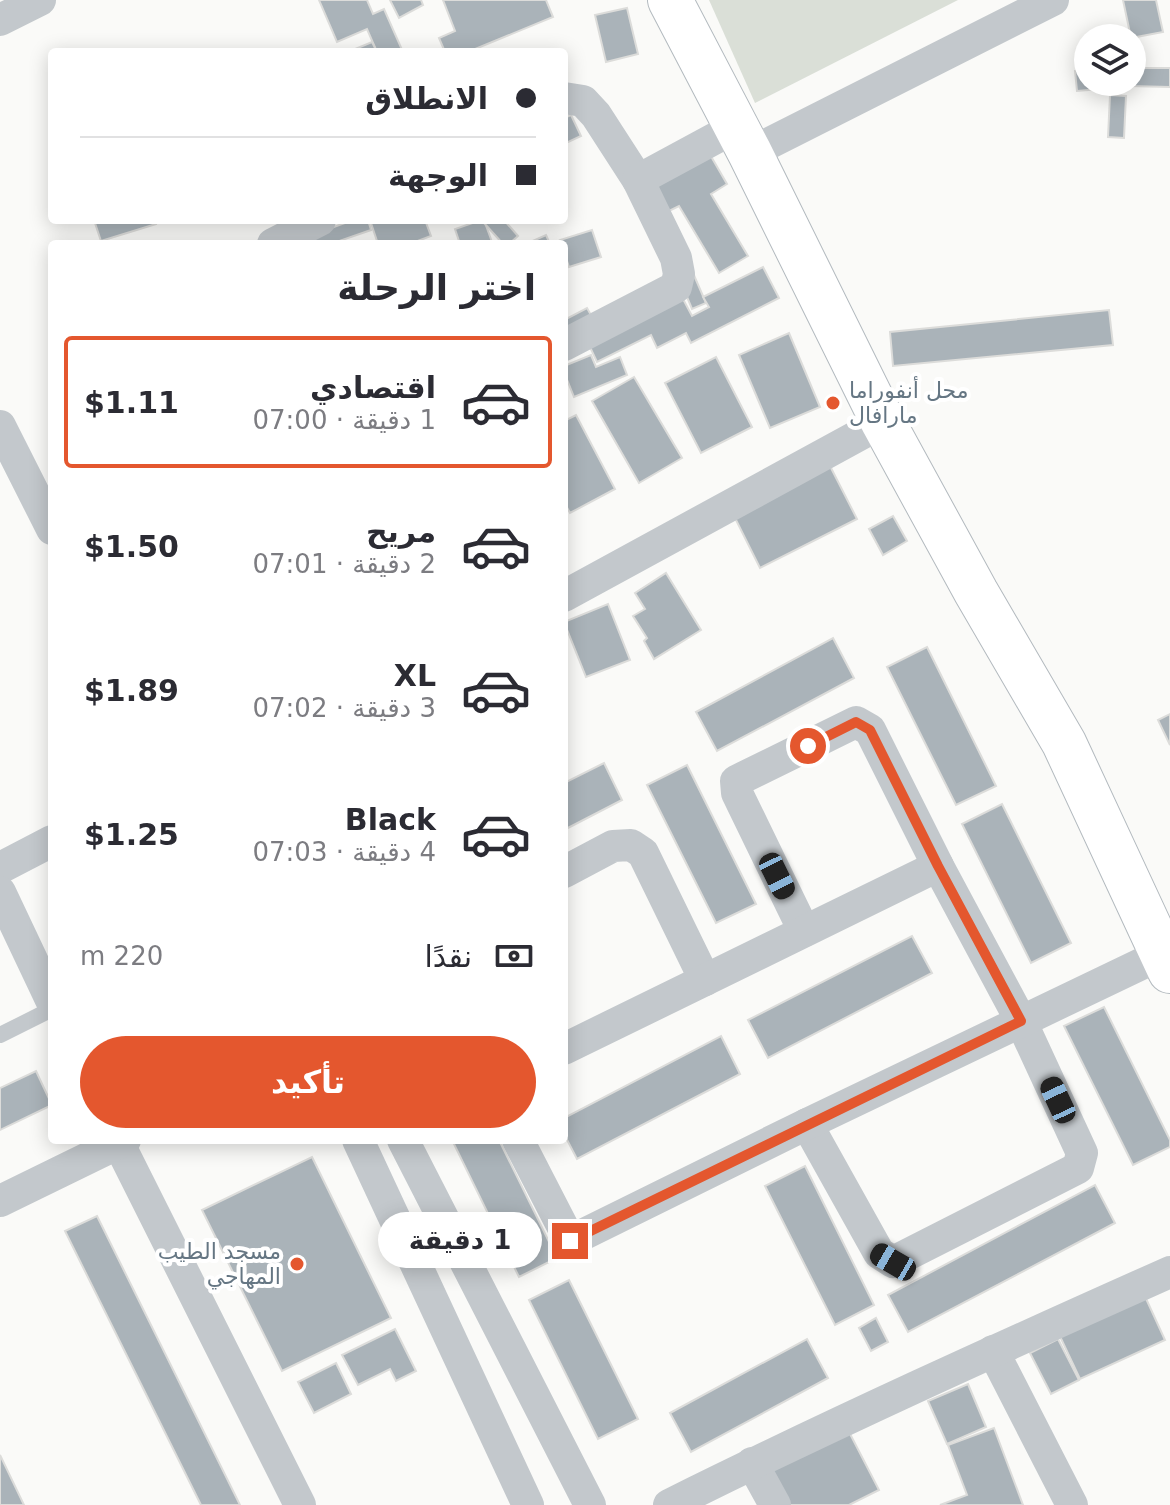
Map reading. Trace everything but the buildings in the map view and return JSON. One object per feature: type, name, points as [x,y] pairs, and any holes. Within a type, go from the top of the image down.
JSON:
[{"type":"main road","points":[[670,0],[883,422],[976,592],[1064,743],[1166,963]]},
{"type":"street","points":[[0,20],[40,0]]},
{"type":"street","points":[[638,180],[743,140],[1053,0]]},
{"type":"street","points":[[568,99],[583,101],[596,115],[638,180],[676,258],[679,274],[676,287],[568,343]]},
{"type":"street","points":[[281,240],[312,224]]},
{"type":"street","points":[[568,594],[883,422]]},
{"type":"street","points":[[0,426],[41,479],[48,511]]},
{"type":"street","points":[[804,931],[737,793],[736,781],[856,722],[870,730],[1021,1021],[1082,1153],[1078,1168],[893,1262],[879,1253],[807,1124]]},
{"type":"street","points":[[0,868],[48,843]]},
{"type":"street","points":[[568,870],[613,846],[631,845],[643,853],[705,980]]},
{"type":"street","points":[[568,1047],[938,866]]},
{"type":"street","points":[[0,892],[48,994]]},
{"type":"street","points":[[520,1144],[570,1241],[1021,1021],[1166,963]]},
{"type":"street","points":[[0,1201],[114,1144]]},
{"type":"street","points":[[121,1144],[300,1505]]},
{"type":"street","points":[[369,1144],[528,1505]]},
{"type":"street","points":[[405,1144],[590,1505]]},
{"type":"street","points":[[669,1505],[752,1463],[1170,1272]]},
{"type":"street","points":[[993,1351],[1072,1505]]},
{"type":"street","points":[[752,1463],[775,1505]]},
{"type":"lane","points":[[0,1035],[48,1011]]},
{"type":"shaded area","points":[[709,0],[958,0],[755,103]]},
{"type":"place","name":"محل أنفوراما مارافال","points":[[833,403]]},
{"type":"place","name":"مسجد الطيب المهاجي","points":[[297,1264]]},
{"type":"route","points":[[570,1241],[1021,1021],[870,730],[856,722],[808,746]]}]
